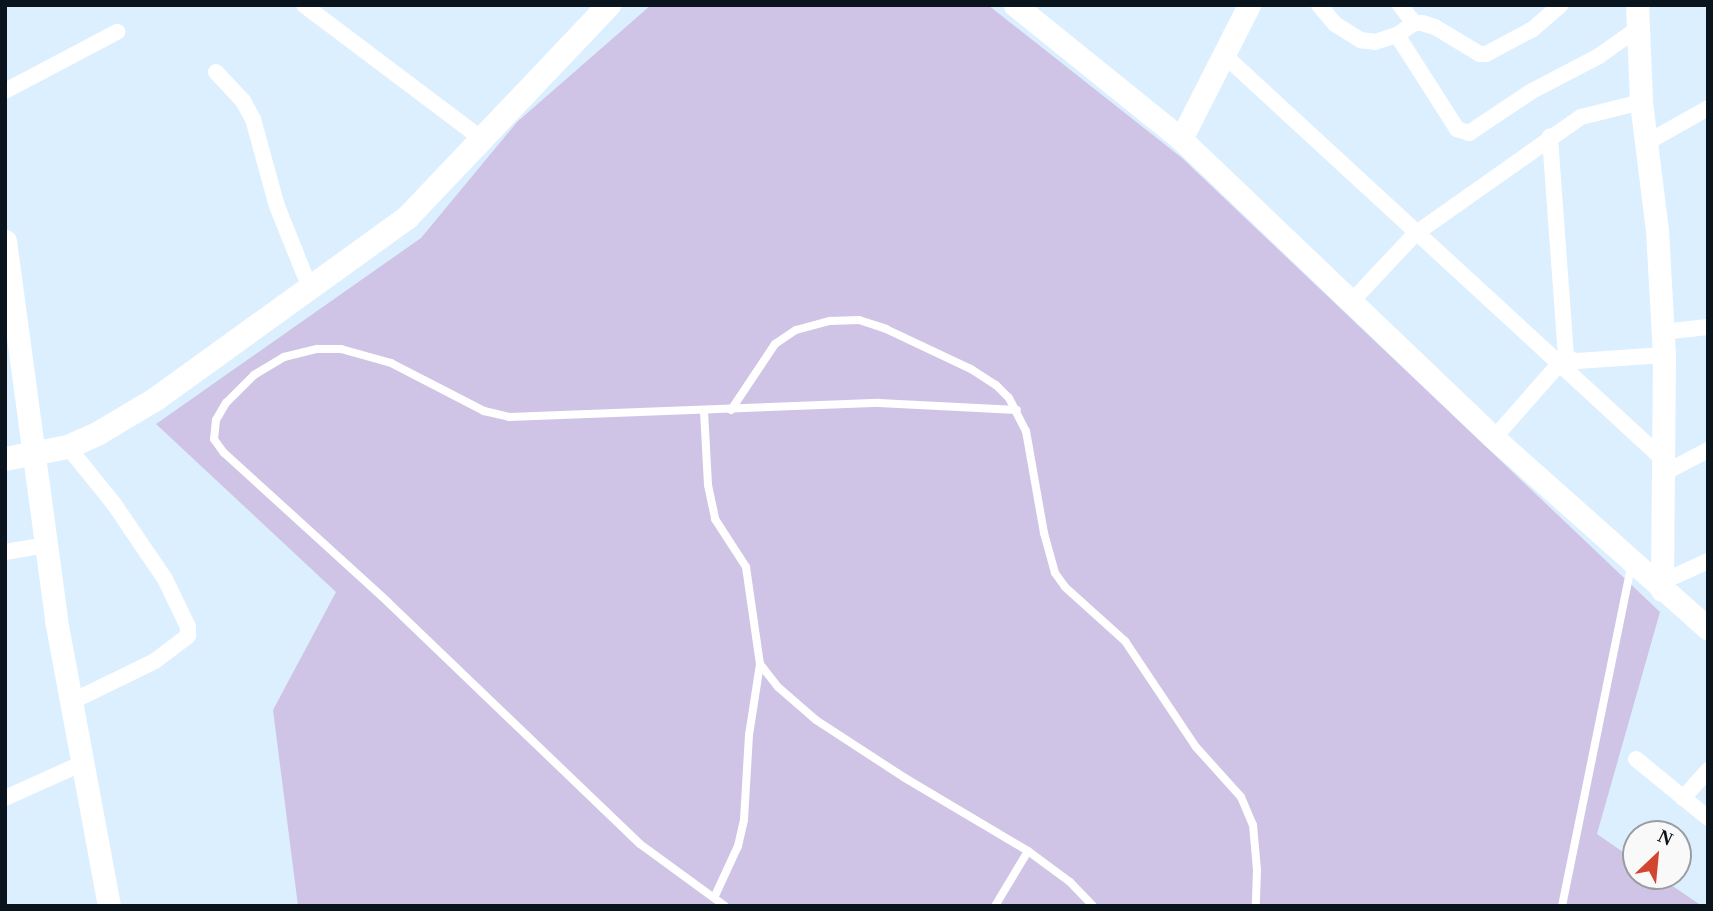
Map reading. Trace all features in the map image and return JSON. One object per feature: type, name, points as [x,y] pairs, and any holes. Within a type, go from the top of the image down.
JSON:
[{"type":"main road","points":[[5,459],[89,424],[148,389],[395,212],[474,133],[591,5]]},
{"type":"main road","points":[[5,444],[68,447],[99,433],[156,399],[408,217],[609,5]]},
{"type":"street","points":[[304,5],[474,133]]},
{"type":"street","points":[[1015,5],[1181,139],[1494,438],[1632,564],[1662,586],[1708,629]]},
{"type":"street","points":[[1181,139],[1249,5]]},
{"type":"street","points":[[1319,5],[1335,24],[1362,40],[1375,42],[1397,35],[1414,23]]},
{"type":"street","points":[[1400,5],[1414,23],[1435,27],[1475,52],[1486,54],[1533,29],[1561,5]]},
{"type":"street","points":[[1637,5],[1641,102],[1657,230],[1664,355],[1662,586]]},
{"type":"street","points":[[1397,35],[1457,130],[1469,133],[1532,90],[1599,56],[1637,29]]},
{"type":"street","points":[[5,91],[117,32]]},
{"type":"street","points":[[1224,55],[1415,234],[1562,362],[1664,466]]},
{"type":"street","points":[[216,72],[243,101],[253,118],[277,206],[305,276]]},
{"type":"street","points":[[1352,301],[1415,234],[1550,138],[1581,117],[1641,102]]},
{"type":"street","points":[[1646,144],[1708,108]]},
{"type":"street","points":[[1550,138],[1562,362]]},
{"type":"street","points":[[5,241],[56,620],[109,906]]},
{"type":"street","points":[[1662,332],[1708,327]]},
{"type":"street","points":[[1494,438],[1562,362],[1664,355]]},
{"type":"street","points":[[68,447],[114,504],[164,579],[188,627],[188,635],[178,646],[155,661],[72,702]]},
{"type":"street","points":[[1664,466],[1708,450]]},
{"type":"street","points":[[5,552],[47,545]]},
{"type":"street","points":[[1662,586],[1708,561]]},
{"type":"street","points":[[1636,759],[1708,818]]},
{"type":"street","points":[[5,798],[83,764]]},
{"type":"street","points":[[1683,798],[1708,770]]},
{"type":"lane","points":[[731,410],[775,344],[796,330],[830,321],[859,320],[886,329],[971,369],[996,385],[1017,410],[1026,431],[1044,533],[1055,573],[1065,587],[1125,641],[1196,747],[1241,797],[1253,825],[1257,870],[1256,906]]},
{"type":"lane","points":[[725,906],[640,844],[214,439],[216,420],[226,403],[254,375],[284,357],[317,349],[341,349],[391,363],[484,411],[509,417],[879,403],[1017,410]]},
{"type":"lane","points":[[704,411],[708,485],[715,519],[746,568],[760,664],[749,735],[744,820],[738,846],[714,898]]},
{"type":"lane","points":[[1563,906],[1632,564]]},
{"type":"lane","points":[[760,664],[778,687],[816,720],[905,778],[1028,850],[1070,882],[1093,906]]},
{"type":"lane","points":[[995,906],[1028,850]]},
{"type":"shaded area","points":[[651,5],[988,5],[1182,158],[1660,612],[1597,834],[1622,851],[1622,890],[1679,890],[1702,906],[298,906],[273,710],[336,592],[156,424],[421,238],[517,122]]}]
